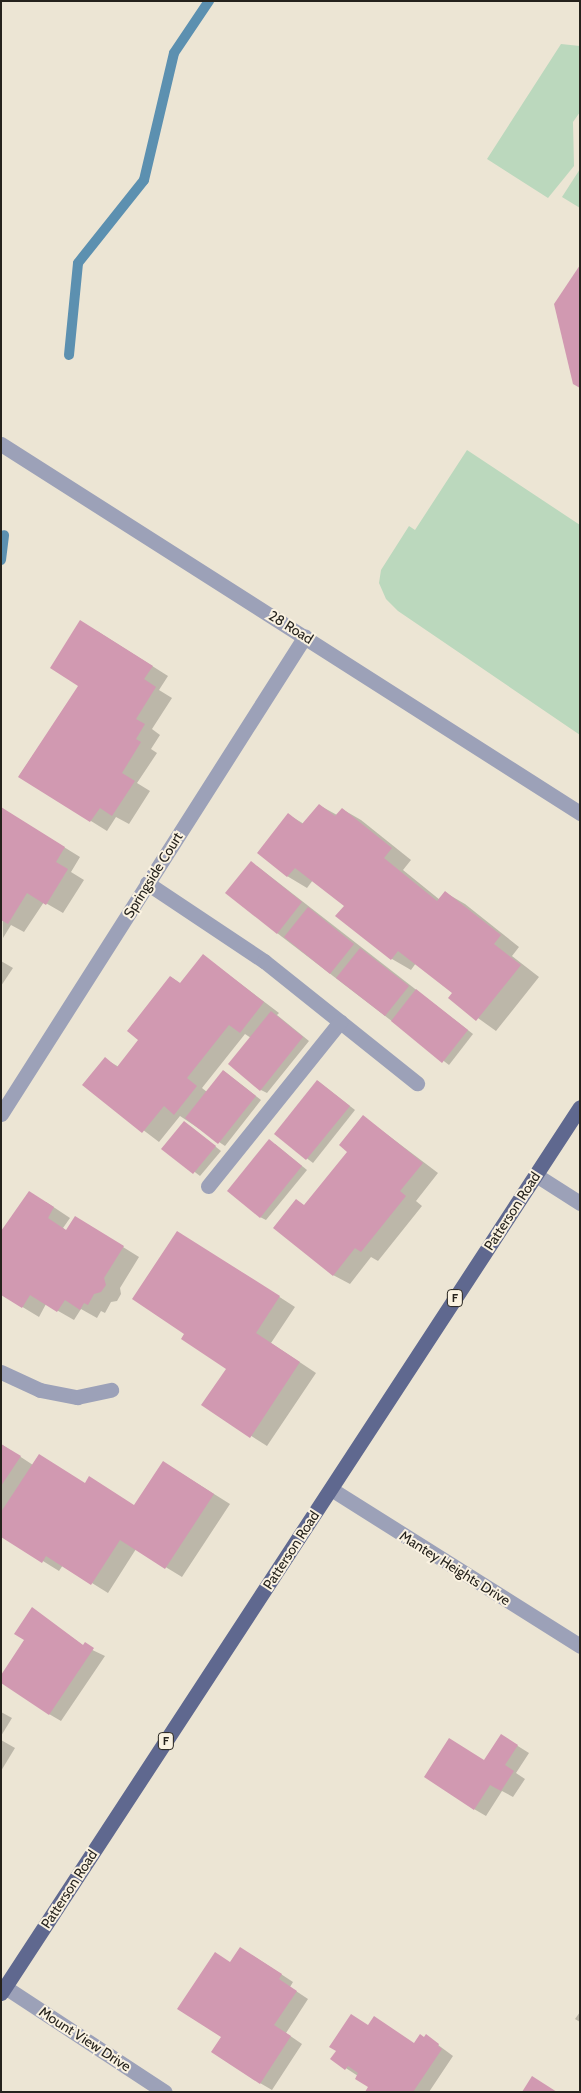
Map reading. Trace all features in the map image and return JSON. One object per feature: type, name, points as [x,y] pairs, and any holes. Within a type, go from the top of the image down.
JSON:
[{"type":"main road","name":"Patterson Road","points":[[3,1990],[580,1108]]},
{"type":"street","name":"28 Road","points":[[1,444],[580,813]]},
{"type":"street","name":"Springside Court","points":[[1,1114],[305,636]]},
{"type":"street","points":[[148,883],[264,961],[418,1083]]},
{"type":"street","points":[[208,1186],[340,1022]]},
{"type":"street","points":[[536,1175],[580,1203]]},
{"type":"street","points":[[1,1372],[40,1390],[77,1397],[111,1390]]},
{"type":"street","name":"Mantey Heights Drive","points":[[331,1489],[580,1646]]},
{"type":"street","name":"Mount View Drive","points":[[3,1990],[165,2092]]},
{"type":"green space","points":[[561,44],[580,46],[580,112],[573,122],[574,166],[548,198],[487,159]]},
{"type":"green space","points":[[580,169],[580,208],[562,197]]},
{"type":"green space","points":[[467,450],[580,525],[580,735],[398,611],[386,599],[379,583],[381,570],[409,526],[415,530]]},
{"type":"building","points":[[580,265],[580,388],[573,384],[554,304]]},
{"type":"building","points":[[80,620],[153,666],[144,679],[156,687],[136,719],[145,724],[136,739],[141,742],[122,773],[135,781],[112,816],[100,808],[90,822],[18,777],[78,686],[50,668]]},
{"type":"building","points":[[319,804],[335,816],[342,808],[392,848],[384,858],[437,901],[445,891],[501,935],[494,944],[521,965],[476,1021],[448,998],[452,993],[398,951],[391,960],[335,916],[344,906],[295,868],[287,877],[257,853],[288,813],[302,824]]},
{"type":"building","points":[[1,807],[65,847],[56,862],[68,869],[46,905],[27,893],[8,924],[1,920]]},
{"type":"building","points":[[251,861],[302,902],[277,934],[225,893]]},
{"type":"building","points":[[308,907],[354,944],[330,974],[284,937]]},
{"type":"building","points":[[360,948],[409,986],[385,1016],[336,978]]},
{"type":"building","points":[[203,954],[264,1002],[240,1033],[229,1025],[187,1078],[197,1086],[174,1115],[164,1106],[142,1133],[82,1085],[105,1057],[117,1067],[138,1040],[127,1031],[170,976],[180,983]]},
{"type":"building","points":[[416,989],[468,1030],[442,1063],[391,1021]]},
{"type":"building","points":[[271,1011],[303,1037],[260,1091],[228,1064]]},
{"type":"building","points":[[223,1070],[256,1096],[218,1144],[185,1118]]},
{"type":"building","points":[[317,1080],[350,1106],[306,1160],[274,1134]]},
{"type":"building","points":[[363,1115],[423,1163],[400,1191],[406,1196],[361,1252],[355,1248],[333,1276],[273,1228],[296,1199],[304,1205],[347,1152],[339,1145]]},
{"type":"building","points":[[184,1121],[216,1146],[193,1174],[161,1149]]},
{"type":"building","points":[[269,1139],[302,1166],[260,1218],[227,1191]]},
{"type":"building","points":[[29,1191],[54,1207],[48,1218],[66,1230],[75,1216],[124,1246],[104,1278],[106,1285],[101,1292],[94,1294],[88,1305],[84,1303],[80,1310],[65,1300],[57,1312],[30,1295],[22,1308],[1,1295],[1,1231]]},
{"type":"building","points":[[177,1231],[280,1296],[256,1333],[300,1362],[250,1438],[201,1405],[226,1369],[181,1339],[184,1334],[132,1299]]},
{"type":"building","points":[[1,1444],[21,1456],[1,1486]]},
{"type":"building","points":[[39,1454],[85,1483],[89,1476],[134,1505],[163,1461],[214,1494],[165,1569],[120,1540],[91,1585],[46,1556],[42,1563],[1,1537],[1,1512]]},
{"type":"building","points":[[32,1607],[83,1645],[85,1642],[94,1648],[49,1715],[1,1683],[1,1675],[24,1640],[14,1634]]},
{"type":"building","points":[[501,1734],[518,1745],[505,1765],[514,1771],[501,1791],[490,1785],[474,1810],[424,1777],[449,1738],[484,1760]]},
{"type":"building","points":[[240,1947],[282,1974],[279,1979],[297,1991],[274,2025],[291,2036],[260,2084],[211,2052],[221,2037],[177,2009],[215,1952],[230,1962]]},
{"type":"building","points":[[351,2014],[368,2025],[374,2016],[414,2043],[420,2034],[424,2037],[426,2034],[439,2044],[438,2046],[442,2049],[413,2092],[365,2092],[368,2087],[355,2079],[358,2073],[348,2066],[345,2070],[330,2059],[336,2051],[329,2047]]},
{"type":"building","points":[[532,2076],[557,2092],[522,2092]]},
{"type":"waterway","points":[[69,355],[78,263],[144,180],[174,53],[209,1]]},
{"type":"waterway","points":[[1,560],[4,535]]}]
